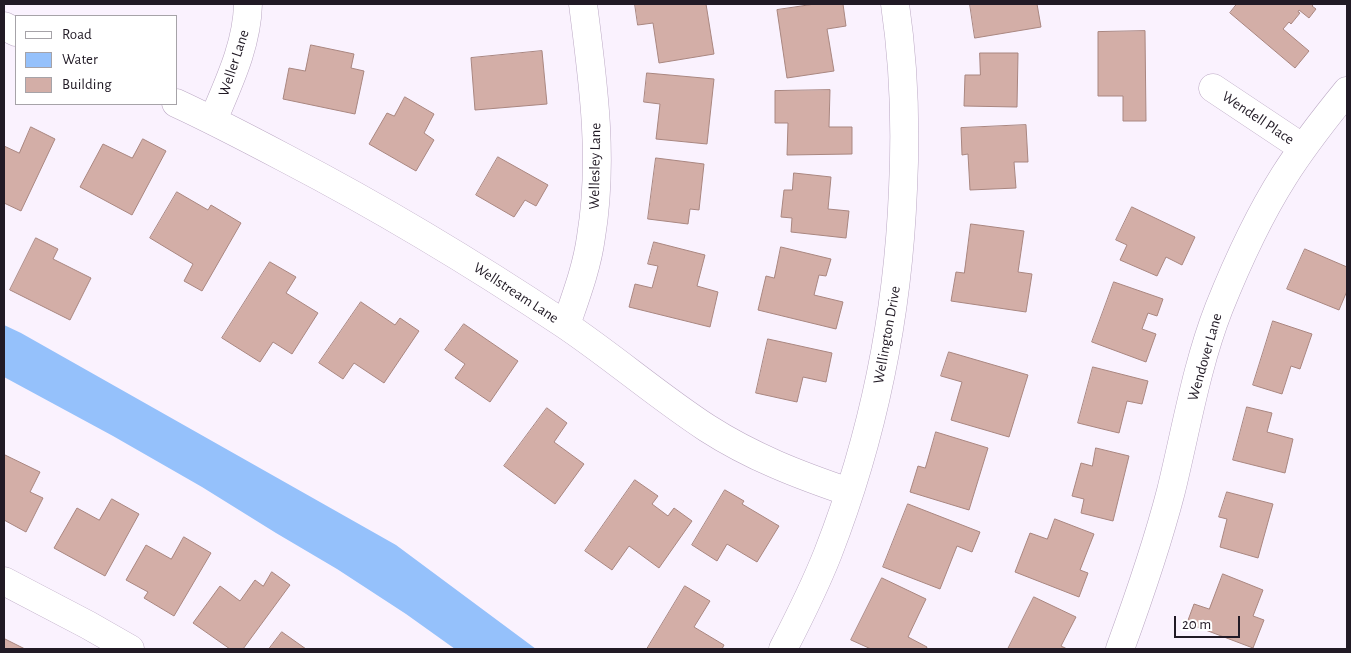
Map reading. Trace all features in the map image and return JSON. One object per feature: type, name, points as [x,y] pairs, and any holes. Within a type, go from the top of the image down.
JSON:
[{"type":"street","name":"Weller Lane","points":[[213,120],[237,62],[246,28],[248,4]]},
{"type":"street","name":"Wellesley Lane","points":[[566,325],[592,237],[597,177],[593,86],[583,4]]},
{"type":"street","name":"Wellington Drive","points":[[783,649],[827,555],[849,492],[883,371],[896,286],[905,152],[904,102],[894,4]]},
{"type":"street","name":"Wendell Place","points":[[1213,88],[1303,148]]},
{"type":"street","name":"Wendover Lane","points":[[1120,649],[1159,534],[1198,378],[1219,309],[1247,246],[1284,177],[1303,148],[1347,91]]},
{"type":"street","name":"Wellstream Lane","points":[[178,104],[328,180],[457,255],[566,325],[686,414],[722,438],[795,474],[849,492]]},
{"type":"street","points":[[4,581],[130,649]]},
{"type":"water","points":[[4,325],[396,545],[536,649],[455,649],[337,569],[202,487],[4,377]]},
{"type":"building","points":[[635,4],[706,4],[714,54],[659,63],[653,23],[638,25]]},
{"type":"building","points":[[815,4],[843,4],[846,26],[827,29],[834,71],[787,78],[777,10]]},
{"type":"building","points":[[970,4],[1037,4],[1041,27],[975,38]]},
{"type":"building","points":[[1237,4],[1314,4],[1312,6],[1316,9],[1309,18],[1299,10],[1298,12],[1300,13],[1291,24],[1289,22],[1283,29],[1309,51],[1295,68],[1230,13]]},
{"type":"building","points":[[1145,31],[1146,121],[1123,121],[1123,96],[1098,96],[1098,32]]},
{"type":"building","points":[[311,45],[354,54],[351,68],[364,71],[355,114],[283,99],[289,68],[305,71]]},
{"type":"building","points":[[542,51],[547,104],[475,110],[471,58]]},
{"type":"building","points":[[980,53],[1018,53],[1017,107],[964,106],[965,75],[980,75]]},
{"type":"building","points":[[647,73],[714,79],[707,144],[656,139],[660,104],[644,102]]},
{"type":"building","points":[[830,90],[829,127],[852,127],[852,154],[787,155],[788,123],[775,123],[775,91]]},
{"type":"building","points":[[405,97],[434,114],[424,133],[434,140],[416,171],[369,144],[387,113],[394,116]]},
{"type":"building","points":[[1026,125],[1028,162],[1014,162],[1016,188],[970,190],[968,154],[962,155],[961,128]]},
{"type":"building","points":[[31,127],[55,139],[21,211],[4,203],[4,146],[19,153]]},
{"type":"building","points":[[143,139],[166,151],[132,215],[80,187],[103,144],[132,158]]},
{"type":"building","points":[[498,157],[548,185],[536,206],[525,200],[514,217],[476,195]]},
{"type":"building","points":[[656,158],[704,164],[699,210],[690,209],[688,224],[648,219]]},
{"type":"building","points":[[794,173],[831,177],[828,209],[849,211],[846,238],[791,232],[792,218],[781,217],[784,190],[792,190]]},
{"type":"building","points":[[177,192],[208,210],[211,205],[241,223],[202,291],[184,281],[193,264],[150,238]]},
{"type":"building","points":[[1132,207],[1195,237],[1182,265],[1166,257],[1157,276],[1120,260],[1127,245],[1116,240]]},
{"type":"building","points":[[971,224],[1024,231],[1018,272],[1032,274],[1026,312],[951,301],[956,272],[964,273]]},
{"type":"building","points":[[36,238],[58,249],[53,259],[91,278],[70,320],[10,290]]},
{"type":"building","points":[[654,242],[705,255],[697,286],[718,292],[710,327],[629,307],[635,284],[652,288],[658,266],[648,264]]},
{"type":"building","points":[[781,247],[831,259],[826,276],[819,275],[814,295],[843,302],[836,329],[758,310],[766,276],[774,278]]},
{"type":"building","points":[[1305,249],[1347,267],[1347,291],[1339,310],[1287,289]]},
{"type":"building","points":[[270,262],[296,277],[286,293],[318,313],[292,354],[273,342],[260,362],[222,338]]},
{"type":"building","points":[[1114,282],[1163,299],[1157,316],[1148,313],[1142,329],[1156,334],[1146,362],[1092,342]]},
{"type":"building","points":[[361,302],[395,325],[400,318],[419,331],[384,383],[354,363],[343,379],[319,363]]},
{"type":"building","points":[[1273,321],[1312,334],[1300,369],[1291,366],[1282,394],[1253,385]]},
{"type":"building","points":[[464,324],[518,361],[490,402],[455,378],[465,364],[445,350]]},
{"type":"building","points":[[768,339],[832,353],[826,382],[803,377],[797,402],[756,393]]},
{"type":"building","points":[[949,352],[1028,375],[1009,437],[951,420],[962,382],[941,376]]},
{"type":"building","points":[[1093,367],[1148,381],[1142,404],[1127,401],[1119,433],[1078,423]]},
{"type":"building","points":[[1247,407],[1272,413],[1267,432],[1293,439],[1285,473],[1233,460]]},
{"type":"building","points":[[547,408],[567,423],[554,442],[584,464],[555,504],[504,466]]},
{"type":"building","points":[[936,432],[988,448],[969,510],[910,492],[918,466],[925,468]]},
{"type":"building","points":[[1096,448],[1129,456],[1113,521],[1081,513],[1084,499],[1072,496],[1081,463],[1092,466]]},
{"type":"building","points":[[5,455],[40,472],[30,492],[43,498],[26,532],[4,520]]},
{"type":"building","points":[[635,480],[658,496],[652,504],[668,516],[674,508],[692,521],[659,568],[629,546],[612,570],[585,551]]},
{"type":"building","points":[[725,490],[744,501],[742,504],[779,526],[757,562],[727,544],[717,561],[692,545]]},
{"type":"building","points":[[1227,492],[1273,504],[1258,558],[1220,547],[1227,519],[1219,517]]},
{"type":"building","points":[[112,499],[139,514],[105,576],[54,548],[77,508],[99,520]]},
{"type":"building","points":[[908,504],[980,532],[972,552],[957,546],[940,589],[883,567]]},
{"type":"building","points":[[1055,519],[1094,534],[1080,570],[1088,573],[1079,597],[1015,572],[1030,533],[1047,539]]},
{"type":"building","points":[[184,537],[211,553],[174,616],[144,598],[148,592],[126,580],[146,545],[171,559]]},
{"type":"building","points":[[272,572],[290,585],[243,649],[230,649],[193,623],[220,586],[240,601],[255,580],[263,586]]},
{"type":"building","points":[[1223,574],[1263,590],[1253,616],[1264,620],[1253,648],[1187,623],[1194,604],[1209,609]]},
{"type":"building","points":[[882,578],[926,599],[908,637],[927,647],[926,649],[871,649],[851,640]]},
{"type":"building","points":[[685,586],[710,601],[694,627],[724,645],[722,649],[647,649]]},
{"type":"building","points":[[1034,597],[1076,617],[1061,646],[1067,649],[1008,649]]},
{"type":"building","points":[[282,632],[306,649],[269,649]]},
{"type":"building","points":[[5,639],[25,649],[4,649]]}]
